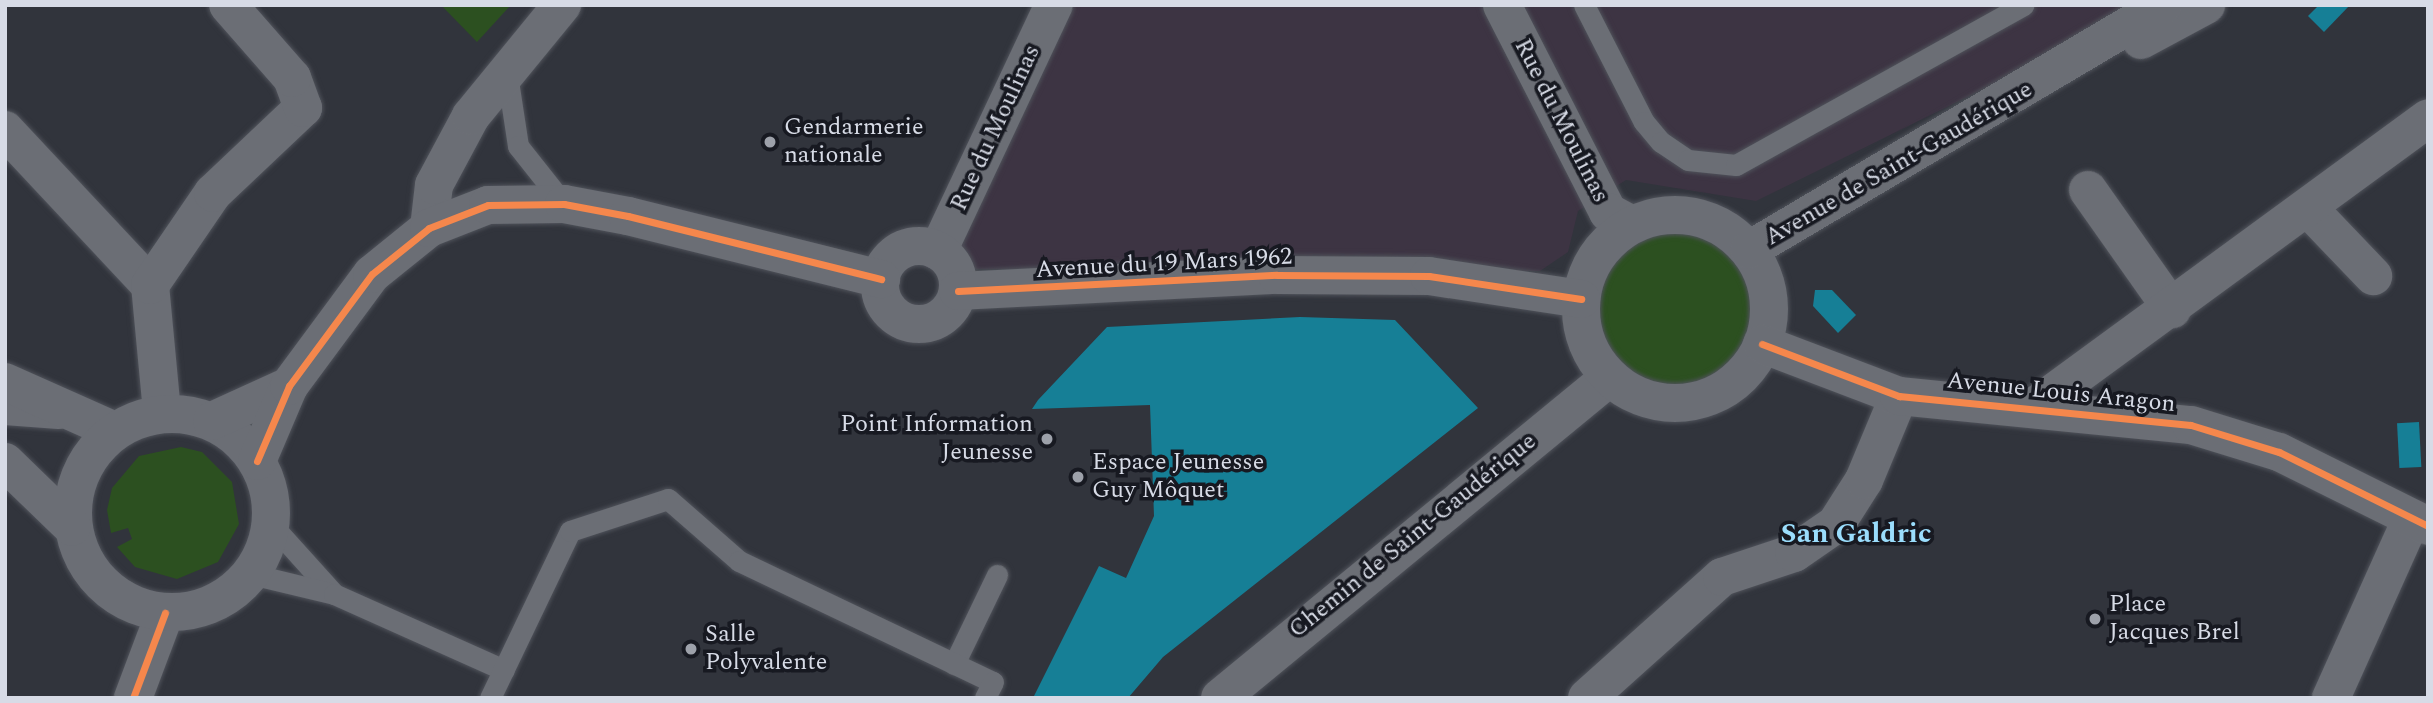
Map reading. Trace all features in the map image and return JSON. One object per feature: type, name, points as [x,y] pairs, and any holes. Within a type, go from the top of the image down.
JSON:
[{"type":"street","points":[[150,285],[213,193],[303,108],[292,78],[228,5]]},
{"type":"street","points":[[429,228],[434,184],[471,116],[562,5]]},
{"type":"street","name":"Rue du Moulinas","points":[[938,251],[1054,5]]},
{"type":"street","name":"Rue du Moulinas","points":[[1502,5],[1608,212],[1632,225]]},
{"type":"street","name":"Avenue de Saint-Gaudérique","points":[[1749,250],[2049,77],[2075,54],[2163,5]]},
{"type":"street","name":"Avenue de Saint-Gaudérique","points":[[2049,77],[2081,72],[2206,5]]},
{"type":"street","points":[[2035,405],[2309,209],[2428,118]]},
{"type":"street","points":[[5,130],[150,285],[162,413]]},
{"type":"street","points":[[2088,190],[2172,309]]},
{"type":"street","points":[[257,461],[289,386],[372,274],[429,228],[488,205],[564,204],[881,279]]},
{"type":"street","points":[[2309,209],[2373,276]]},
{"type":"street","points":[[1680,215],[1714,223],[1749,250],[1764,280],[1769,312],[1762,344],[1746,371],[1721,391],[1683,403],[1631,393],[1610,377],[1583,328],[1581,299],[1597,256],[1632,225],[1680,215]]},
{"type":"street","points":[[922,246],[938,251],[953,265],[958,290],[935,321],[910,323],[888,309],[881,279],[898,252],[922,246]]},
{"type":"street","name":"Avenue du 19 Mars 1962","points":[[958,290],[1277,275],[1429,276],[1581,299]]},
{"type":"street","name":"Avenue Louis Aragon","points":[[1762,344],[1899,396],[2035,405],[2191,425],[2279,452],[2420,523]]},
{"type":"street","name":"Chemin de Saint-Gaudérique","points":[[1220,698],[1610,377]]},
{"type":"street","points":[[5,382],[59,410],[115,430]]},
{"type":"street","points":[[212,421],[289,386]]},
{"type":"street","points":[[1587,698],[1721,577],[1794,553],[1836,524],[1864,480],[1899,396]]},
{"type":"street","points":[[5,407],[59,410]]},
{"type":"street","points":[[5,462],[72,527],[94,577],[126,601],[164,613],[213,604],[251,574],[271,524],[269,492],[257,461],[212,421],[162,413],[115,430],[80,473],[72,527]]},
{"type":"street","points":[[2331,698],[2420,523]]},
{"type":"street","points":[[133,698],[164,613]]},
{"type":"lane","points":[[1584,5],[1644,122],[1661,142],[1688,160],[1736,165],[2023,5]]},
{"type":"lane","points":[[507,74],[518,146],[564,204]]},
{"type":"lane","points":[[490,698],[570,531],[668,499],[739,561],[993,682],[985,698]]},
{"type":"lane","points":[[271,524],[334,594]]},
{"type":"lane","points":[[251,574],[334,594],[504,670]]},
{"type":"lane","points":[[954,664],[997,575]]},
{"type":"shaded area","points":[[1054,5],[2152,6],[1756,201],[1626,180],[1578,211],[1568,252],[1540,271],[974,269],[938,251]]},
{"type":"green space","points":[[441,5],[511,5],[477,42]]},
{"type":"green space","points":[[1675,215],[1711,223],[1727,231],[1741,243],[1753,257],[1761,273],[1769,309],[1761,345],[1753,361],[1741,375],[1727,387],[1711,395],[1675,403],[1639,395],[1623,387],[1609,375],[1597,361],[1589,345],[1581,309],[1589,273],[1597,257],[1609,243],[1623,231],[1639,223]]},
{"type":"green space","points":[[181,447],[202,452],[232,482],[239,524],[218,562],[177,579],[135,567],[117,547],[132,539],[128,528],[111,533],[107,510],[112,488],[139,456]]},
{"type":"water","points":[[2319,5],[2350,5],[2324,32],[2308,16]]},
{"type":"water","points":[[1815,290],[1832,290],[1856,315],[1838,333],[1813,306]]},
{"type":"water","points":[[1300,317],[1395,320],[1478,408],[1163,657],[1128,698],[1033,698],[1099,566],[1126,578],[1154,516],[1150,405],[1032,409],[1038,400],[1107,327]]},
{"type":"water","points":[[2419,422],[2421,467],[2399,468],[2397,423]]},
{"type":"cycle path","points":[[257,461],[289,386],[372,274],[429,228],[488,205],[564,204],[628,216],[881,279]]},
{"type":"cycle path","points":[[958,291],[1277,275],[1429,276],[1581,299]]},
{"type":"cycle path","points":[[1762,344],[1899,396],[2191,425],[2279,452],[2428,526]]},
{"type":"cycle path","points":[[133,698],[165,613]]},
{"type":"place","name":"Gendarmerie nationale","points":[[770,142]]},
{"type":"place","name":"Point Information Jeunesse","points":[[1047,439]]},
{"type":"place","name":"Espace Jeunesse Guy Môquet","points":[[1078,477]]},
{"type":"place","name":"Place Jacques Brel","points":[[2095,619]]},
{"type":"place","name":"Salle Polyvalente","points":[[691,649]]},
{"type":"district","name":"San Galdric","points":[[1856,534]]}]
